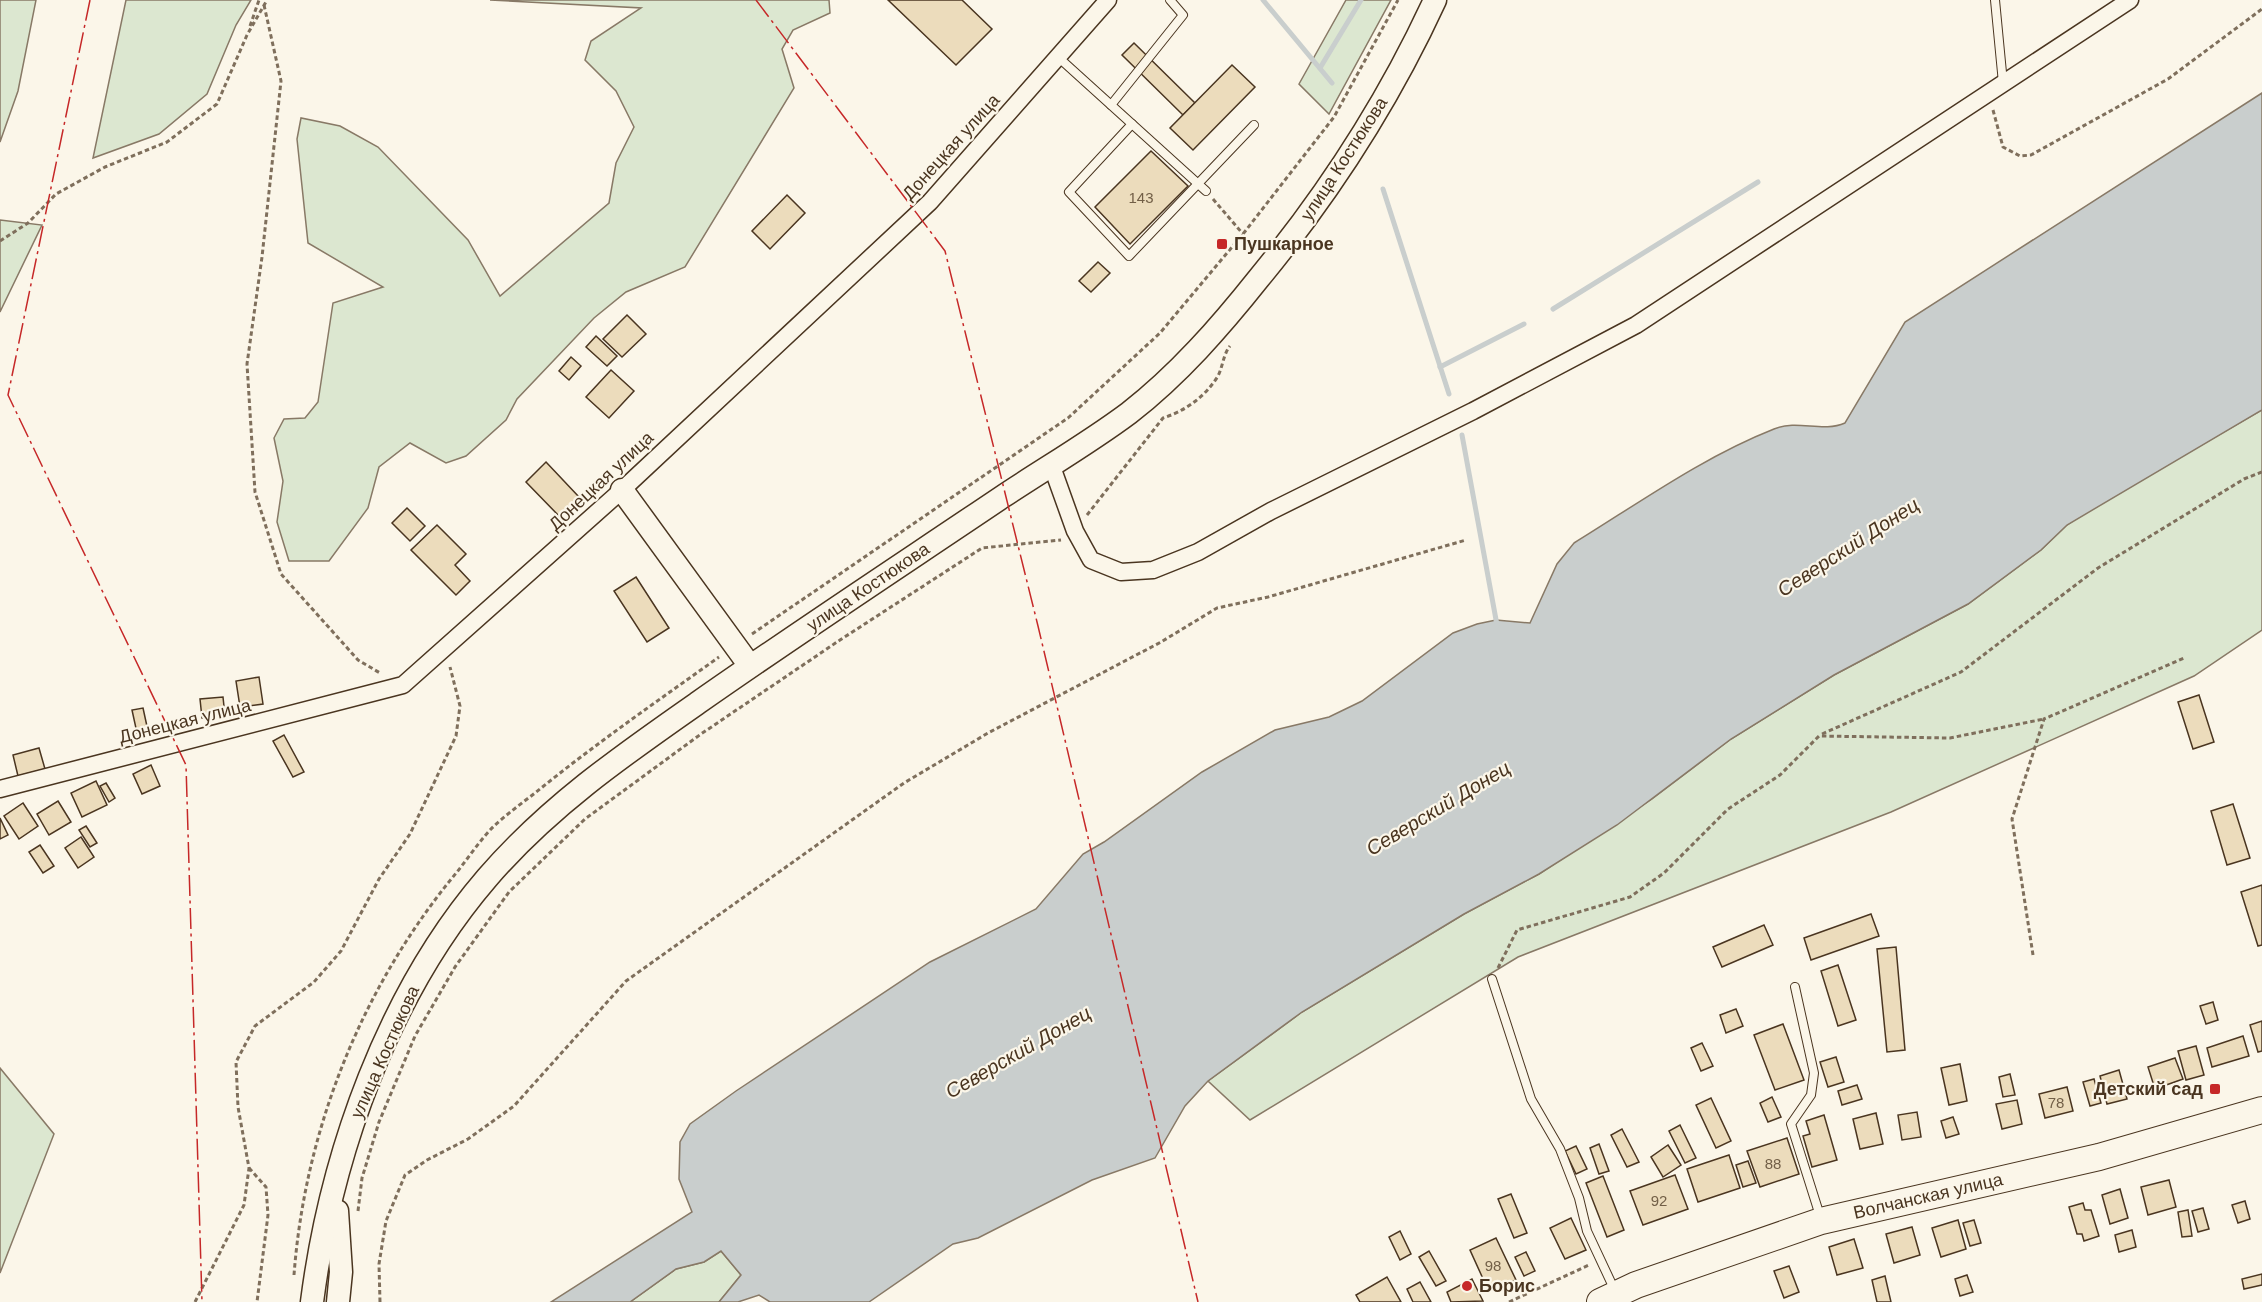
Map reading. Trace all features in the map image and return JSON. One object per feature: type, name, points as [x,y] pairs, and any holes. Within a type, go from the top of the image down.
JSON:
[{"type":"main road","name":"улица Костюкова","points":[[312,1302],[316,1269],[359,1102],[401,1007],[440,942],[485,880],[541,821],[599,772],[750,666],[1129,412],[1204,344],[1295,234],[1341,170],[1415,45],[1435,0]]},
{"type":"main road","points":[[622,490],[750,666]]},
{"type":"main road","name":"Волчанская улица","points":[[1623,1295],[1821,1221],[2099,1157],[2262,1110]]},
{"type":"main road","name":"улица Костюкова","points":[[335,1190],[341,1272],[338,1302]]},
{"type":"street","name":"Донецкая улица","points":[[0,789],[403,685],[444,651],[622,490],[930,202],[1108,0]]},
{"type":"street","points":[[1051,464],[1075,531],[1091,560],[1121,572],[1153,570],[1198,552],[1271,511],[1473,411],[1636,325],[2130,0]]},
{"type":"lane","points":[[1111,105],[1183,15],[1170,0]]},
{"type":"lane","points":[[1995,0],[2004,84]]},
{"type":"lane","points":[[1058,57],[1206,191]]},
{"type":"lane","points":[[1132,124],[1070,192],[1129,256],[1254,125]]},
{"type":"lane","points":[[1492,980],[1531,1099],[1560,1149],[1599,1260],[1623,1295]]},
{"type":"lane","points":[[1795,987],[1814,1074],[1811,1095],[1791,1124],[1821,1221]]},
{"type":"path","points":[[0,241],[28,223],[56,194],[105,167],[167,142],[217,104],[260,0]]},
{"type":"path","points":[[247,35],[267,0]]},
{"type":"path","points":[[736,645],[1068,418],[1160,333],[1244,234],[1334,117],[1398,0]]},
{"type":"path","points":[[264,5],[281,81],[262,257],[247,364],[255,492],[281,574],[358,660],[403,685]]},
{"type":"path","points":[[1989,94],[2003,147],[2020,156],[2031,155],[2168,79],[2262,9]]},
{"type":"path","points":[[1206,191],[1244,234]]},
{"type":"path","points":[[357,1220],[362,1178],[378,1122],[415,1036],[455,967],[517,884],[585,819],[702,734],[840,640],[982,548],[1063,540],[1075,531],[1163,418],[1182,412],[1190,406],[1218,375],[1224,354],[1232,344]]},
{"type":"path","points":[[1492,980],[1517,930],[1630,897],[1664,873],[1728,809],[1780,775],[1819,736],[1961,672],[2098,568],[2244,479],[2262,472]]},
{"type":"path","points":[[380,1302],[379,1264],[386,1221],[405,1175],[427,1160],[468,1139],[514,1106],[626,981],[875,803],[988,733],[1161,642],[1217,608],[1268,597],[1466,540]]},
{"type":"path","points":[[195,1302],[244,1205],[249,1168],[238,1107],[236,1062],[255,1026],[314,982],[341,951],[379,879],[410,834],[456,735],[460,705],[444,651]]},
{"type":"path","points":[[1819,736],[1950,738],[2044,719],[2184,658]]},
{"type":"path","points":[[2034,955],[2012,819],[2044,719]]},
{"type":"path","points":[[249,1168],[266,1187],[268,1215],[257,1302]]},
{"type":"path","points":[[1509,1302],[1599,1260]]},
{"type":"green space","points":[[0,0],[36,0],[18,91],[0,142]]},
{"type":"green space","points":[[126,0],[251,0],[236,25],[207,94],[159,134],[93,158]]},
{"type":"green space","points":[[490,0],[829,0],[830,13],[793,30],[782,49],[794,88],[685,267],[626,292],[594,318],[517,399],[506,420],[466,456],[446,463],[410,443],[379,467],[368,508],[329,561],[289,561],[277,522],[283,481],[274,438],[284,419],[305,418],[318,402],[333,303],[383,287],[308,243],[297,139],[301,118],[340,126],[378,147],[468,240],[500,296],[609,203],[616,163],[634,127],[616,91],[585,60],[591,41],[641,8]]},
{"type":"green space","points":[[1346,0],[1391,0],[1329,114],[1299,84]]},
{"type":"green space","points":[[0,220],[42,225],[0,312]]},
{"type":"green space","points":[[2262,410],[2262,630],[2194,676],[1891,812],[1518,957],[1250,1120],[1208,1081],[1302,1012],[1464,914],[1539,874],[1652,799],[1731,739],[1834,675],[1968,604],[2041,550],[2067,525],[2092,508]]},
{"type":"green space","points":[[0,1068],[54,1134],[0,1273]]},
{"type":"green space","points":[[721,1251],[741,1275],[719,1302],[630,1302],[676,1269],[704,1262]]},
{"type":"water","name":"Северский Донец","points":[[2262,93],[2262,410],[2067,525],[2041,550],[1968,604],[1834,675],[1731,739],[1617,825],[1539,874],[1464,914],[1302,1012],[1208,1081],[1185,1106],[1155,1158],[1092,1180],[978,1238],[953,1244],[869,1302],[770,1302],[759,1295],[738,1302],[719,1302],[741,1275],[721,1251],[704,1262],[676,1269],[630,1302],[551,1302],[692,1212],[679,1179],[680,1142],[690,1124],[736,1091],[930,962],[1036,909],[1083,854],[1104,842],[1202,772],[1275,730],[1329,717],[1362,701],[1453,633],[1496,620],[1530,623],[1557,564],[1574,543],[1672,482],[1722,453],[1774,429],[1792,425],[1828,427],[1845,423],[1905,322]]},
{"type":"building","points":[[888,0],[962,0],[992,29],[956,65]]},
{"type":"building","points":[[1134,43],[1195,103],[1183,115],[1122,55]]},
{"type":"building","points":[[1232,65],[1255,87],[1193,150],[1170,128]]},
{"type":"building","points":[[1151,151],[1188,186],[1130,244],[1095,207]]},
{"type":"building","points":[[787,195],[805,213],[770,249],[752,231]]},
{"type":"building","points":[[1098,262],[1110,273],[1091,292],[1079,281]]},
{"type":"building","points":[[627,315],[646,334],[622,357],[603,339]]},
{"type":"building","points":[[596,336],[617,356],[607,366],[586,347]]},
{"type":"building","points":[[571,357],[581,366],[569,380],[559,371]]},
{"type":"building","points":[[611,370],[634,391],[609,418],[586,397]]},
{"type":"building","points":[[546,462],[579,497],[559,516],[526,482]]},
{"type":"building","points":[[407,508],[425,526],[410,541],[392,523]]},
{"type":"building","points":[[437,525],[466,554],[455,565],[470,581],[456,595],[411,550]]},
{"type":"building","points":[[636,577],[669,628],[647,642],[614,591]]},
{"type":"building","points":[[259,677],[263,704],[240,707],[236,681]]},
{"type":"building","points":[[2199,695],[2214,742],[2193,749],[2178,702]]},
{"type":"building","points":[[223,697],[225,716],[202,718],[200,699]]},
{"type":"building","points":[[143,708],[148,731],[137,733],[132,710]]},
{"type":"building","points":[[284,735],[304,772],[293,777],[273,741]]},
{"type":"building","points":[[39,748],[45,769],[18,776],[13,755]]},
{"type":"building","points":[[151,765],[160,786],[142,794],[133,774]]},
{"type":"building","points":[[96,781],[107,805],[82,817],[71,793]]},
{"type":"building","points":[[106,783],[115,798],[109,802],[100,786]]},
{"type":"building","points":[[58,801],[71,822],[49,835],[37,814]]},
{"type":"building","points":[[23,803],[38,826],[19,839],[4,816]]},
{"type":"building","points":[[2233,804],[2250,858],[2227,865],[2211,811]]},
{"type":"building","points":[[0,818],[8,835],[0,839]]},
{"type":"building","points":[[86,826],[97,843],[90,847],[79,830]]},
{"type":"building","points":[[81,837],[94,857],[78,868],[65,848]]},
{"type":"building","points":[[40,845],[54,866],[43,873],[29,852]]},
{"type":"building","points":[[2262,885],[2262,945],[2258,946],[2241,892]]},
{"type":"building","points":[[1871,914],[1879,936],[1811,960],[1804,938]]},
{"type":"building","points":[[1764,925],[1773,945],[1722,967],[1713,947]]},
{"type":"building","points":[[1896,947],[1905,1050],[1887,1052],[1877,949]]},
{"type":"building","points":[[1838,965],[1856,1020],[1838,1026],[1821,971]]},
{"type":"building","points":[[2213,1002],[2218,1020],[2206,1024],[2200,1006]]},
{"type":"building","points":[[1736,1009],[1743,1026],[1726,1033],[1720,1015]]},
{"type":"building","points":[[2262,1021],[2262,1051],[2258,1052],[2250,1025]]},
{"type":"building","points":[[1783,1024],[1804,1080],[1775,1090],[1754,1035]]},
{"type":"building","points":[[2243,1036],[2249,1056],[2212,1067],[2207,1048]]},
{"type":"building","points":[[1702,1043],[1713,1066],[1701,1071],[1691,1048]]},
{"type":"building","points":[[2196,1046],[2204,1075],[2186,1080],[2178,1051]]},
{"type":"building","points":[[1836,1057],[1844,1082],[1828,1087],[1820,1062]]},
{"type":"building","points":[[2175,1058],[2183,1079],[2155,1089],[2148,1067]]},
{"type":"building","points":[[1960,1064],[1967,1101],[1949,1105],[1941,1068]]},
{"type":"building","points":[[2119,1070],[2127,1099],[2107,1104],[2100,1076]]},
{"type":"building","points":[[2010,1074],[2015,1095],[2003,1097],[1999,1077]]},
{"type":"building","points":[[2094,1079],[2101,1103],[2090,1106],[2083,1082]]},
{"type":"building","points":[[1857,1085],[1862,1099],[1842,1105],[1838,1091]]},
{"type":"building","points":[[2067,1087],[2073,1111],[2045,1118],[2039,1094]]},
{"type":"building","points":[[1772,1097],[1781,1117],[1768,1122],[1760,1103]]},
{"type":"building","points":[[1711,1098],[1731,1141],[1716,1148],[1696,1105]]},
{"type":"building","points":[[2017,1100],[2022,1124],[2002,1129],[1996,1104]]},
{"type":"building","points":[[1917,1112],[1921,1137],[1902,1140],[1898,1115]]},
{"type":"building","points":[[1876,1113],[1883,1144],[1860,1149],[1853,1119]]},
{"type":"building","points":[[1824,1115],[1837,1160],[1812,1167],[1803,1136],[1810,1134],[1806,1121]]},
{"type":"building","points":[[1953,1117],[1959,1134],[1946,1138],[1941,1121]]},
{"type":"building","points":[[1680,1125],[1696,1158],[1685,1163],[1669,1131]]},
{"type":"building","points":[[1622,1129],[1639,1162],[1627,1167],[1611,1135]]},
{"type":"building","points":[[1787,1138],[1799,1174],[1760,1187],[1747,1151]]},
{"type":"building","points":[[1599,1144],[1609,1171],[1599,1174],[1590,1148]]},
{"type":"building","points":[[1668,1145],[1681,1165],[1663,1177],[1651,1157]]},
{"type":"building","points":[[1576,1146],[1587,1169],[1576,1174],[1565,1151]]},
{"type":"building","points":[[1729,1155],[1740,1188],[1698,1202],[1687,1169]]},
{"type":"building","points":[[1748,1161],[1756,1183],[1743,1187],[1736,1165]]},
{"type":"building","points":[[1675,1175],[1688,1209],[1643,1225],[1630,1191]]},
{"type":"building","points":[[1603,1176],[1624,1230],[1607,1237],[1586,1183]]},
{"type":"building","points":[[2169,1180],[2176,1207],[2148,1215],[2141,1187]]},
{"type":"building","points":[[2120,1189],[2128,1218],[2110,1224],[2102,1195]]},
{"type":"building","points":[[1511,1194],[1527,1233],[1514,1238],[1498,1199]]},
{"type":"building","points":[[2245,1201],[2250,1219],[2238,1223],[2232,1205]]},
{"type":"building","points":[[2083,1203],[2085,1210],[2091,1210],[2099,1236],[2084,1241],[2082,1234],[2077,1234],[2069,1207]]},
{"type":"building","points":[[2203,1208],[2209,1229],[2198,1232],[2192,1211]]},
{"type":"building","points":[[2188,1210],[2192,1236],[2182,1237],[2178,1212]]},
{"type":"building","points":[[1571,1218],[1586,1250],[1565,1259],[1550,1228]]},
{"type":"building","points":[[1958,1220],[1966,1249],[1941,1257],[1932,1228]]},
{"type":"building","points":[[1974,1220],[1981,1243],[1970,1246],[1963,1223]]},
{"type":"building","points":[[1912,1227],[1920,1255],[1894,1263],[1886,1234]]},
{"type":"building","points":[[2132,1230],[2136,1247],[2119,1252],[2115,1235]]},
{"type":"building","points":[[1400,1231],[1411,1254],[1400,1260],[1389,1237]]},
{"type":"building","points":[[1496,1238],[1516,1280],[1489,1292],[1470,1250]]},
{"type":"building","points":[[1854,1239],[1863,1268],[1837,1275],[1829,1247]]},
{"type":"building","points":[[1429,1251],[1446,1281],[1436,1286],[1419,1257]]},
{"type":"building","points":[[1526,1252],[1535,1271],[1524,1276],[1515,1257]]},
{"type":"building","points":[[1789,1266],[1799,1292],[1784,1298],[1774,1271]]},
{"type":"building","points":[[2262,1274],[2262,1285],[2244,1289],[2242,1279]]},
{"type":"building","points":[[1967,1275],[1973,1292],[1960,1296],[1955,1279]]},
{"type":"building","points":[[1885,1276],[1891,1302],[1877,1302],[1872,1280]]},
{"type":"building","points":[[1387,1277],[1401,1302],[1360,1302],[1356,1295]]},
{"type":"building","name":"Борис","points":[[1472,1279],[1483,1301],[1451,1302],[1447,1292]]},
{"type":"building","points":[[1420,1282],[1431,1302],[1413,1302],[1407,1289]]},
{"type":"waterway","points":[[1263,0],[1332,83]]},
{"type":"waterway","points":[[1320,68],[1361,0]]},
{"type":"waterway","points":[[1553,309],[1758,182]]},
{"type":"waterway","points":[[1383,189],[1449,394]]},
{"type":"waterway","points":[[1440,367],[1524,324]]},
{"type":"waterway","points":[[1462,435],[1497,625]]},
{"type":"power","points":[[90,0],[8,395],[186,765],[202,1302]]},
{"type":"power","points":[[756,0],[945,251],[1038,626],[1198,1302]]},
{"type":"place","name":"Пушкарное","points":[[1222,244]]},
{"type":"place","name":"Детский сад","points":[[2215,1089]]},
{"type":"place","name":"Борис","points":[[1467,1286]]}]
